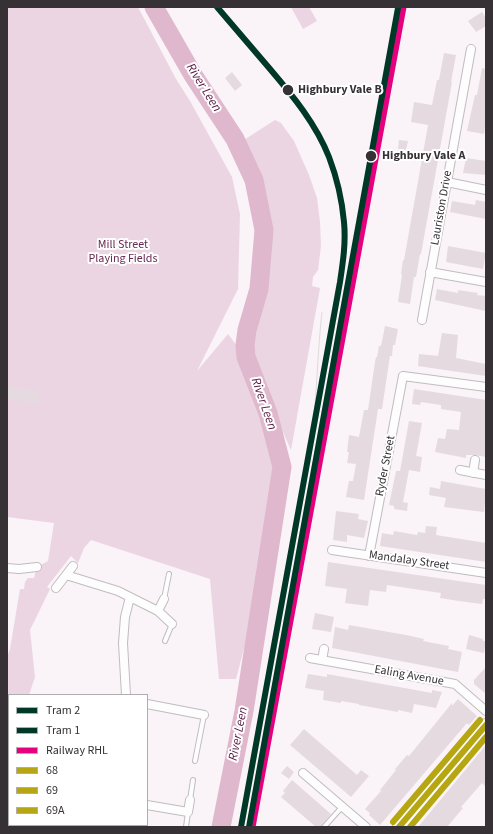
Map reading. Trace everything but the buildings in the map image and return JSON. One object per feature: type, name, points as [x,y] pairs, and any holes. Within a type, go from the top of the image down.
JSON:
[{"type":"main road","points":[[399,827],[486,725]]},
{"type":"street","name":"Lauriston Drive","points":[[421,320],[471,49]]},
{"type":"street","points":[[447,182],[486,190]]},
{"type":"street","points":[[430,272],[486,282]]},
{"type":"street","name":"Ryder Street","points":[[369,556],[403,376],[486,387]]},
{"type":"street","points":[[473,473],[475,460]]},
{"type":"street","points":[[460,470],[486,475]]},
{"type":"street","name":"Mandalay Street","points":[[332,550],[486,573]]},
{"type":"street","points":[[56,588],[73,566]]},
{"type":"street","points":[[7,568],[19,569],[37,567]]},
{"type":"street","points":[[66,574],[118,591],[158,611],[172,624]]},
{"type":"street","points":[[126,694],[123,643],[125,617],[130,597]]},
{"type":"street","points":[[158,611],[164,599]]},
{"type":"street","points":[[322,660],[324,649]]},
{"type":"street","name":"Ealing Avenue","points":[[310,658],[456,684],[486,711]]},
{"type":"street","points":[[148,704],[204,715]]},
{"type":"street","points":[[302,772],[366,827]]},
{"type":"street","points":[[148,805],[188,812],[190,800]]},
{"type":"lane","points":[[164,599],[169,574]]},
{"type":"lane","points":[[165,641],[172,624]]},
{"type":"lane","points":[[195,761],[204,715]]},
{"type":"lane","points":[[190,800],[194,780]]},
{"type":"lane","points":[[324,827],[342,807]]},
{"type":"lane","points":[[186,827],[188,812]]},
{"type":"green space","name":"Mill Street Playing Fields","points":[[7,7],[138,7],[176,79],[190,101],[232,177],[240,214],[238,289],[197,371],[228,334],[240,350],[284,467],[261,584],[236,679],[219,679],[210,579],[91,540],[84,548],[78,563],[71,556],[47,587],[50,589],[30,630],[35,677],[29,694],[8,694],[7,758],[7,657],[10,649],[20,589],[24,589],[25,582],[28,578],[34,578],[37,567],[48,561],[54,523],[7,517]]},
{"type":"green space","points":[[291,7],[309,7],[317,21],[303,29]]},
{"type":"green space","points":[[275,120],[281,123],[294,141],[309,175],[317,198],[320,222],[321,246],[318,270],[313,277],[312,286],[320,288],[291,450],[249,356],[246,344],[246,335],[259,281],[262,253],[252,183],[236,145]]},
{"type":"waterway","name":"River Leen","points":[[154,7],[193,75],[235,139],[254,180],[264,230],[259,289],[247,330],[245,345],[246,357],[268,413],[282,467],[244,711],[221,827]]},
{"type":"tram line","name":"2","points":[[217,7],[287,90],[318,133],[329,157],[337,181],[345,230],[340,282],[241,827]]},
{"type":"tram line","name":"1","points":[[249,827],[398,8]]},
{"type":"tram line","points":[[311,443],[315,411],[322,312]]},
{"type":"rail line","name":"RHL","points":[[252,827],[403,7]]},
{"type":"transit line","name":"69A","points":[[393,822],[480,720]]},
{"type":"transit line","name":"68","points":[[399,827],[486,725]]},
{"type":"transit line","name":"69","points":[[410,827],[486,737]]},
{"type":"place","name":"Highbury Vale B","points":[[288,90]]},
{"type":"place","name":"Highbury Vale A","points":[[371,156]]}]
